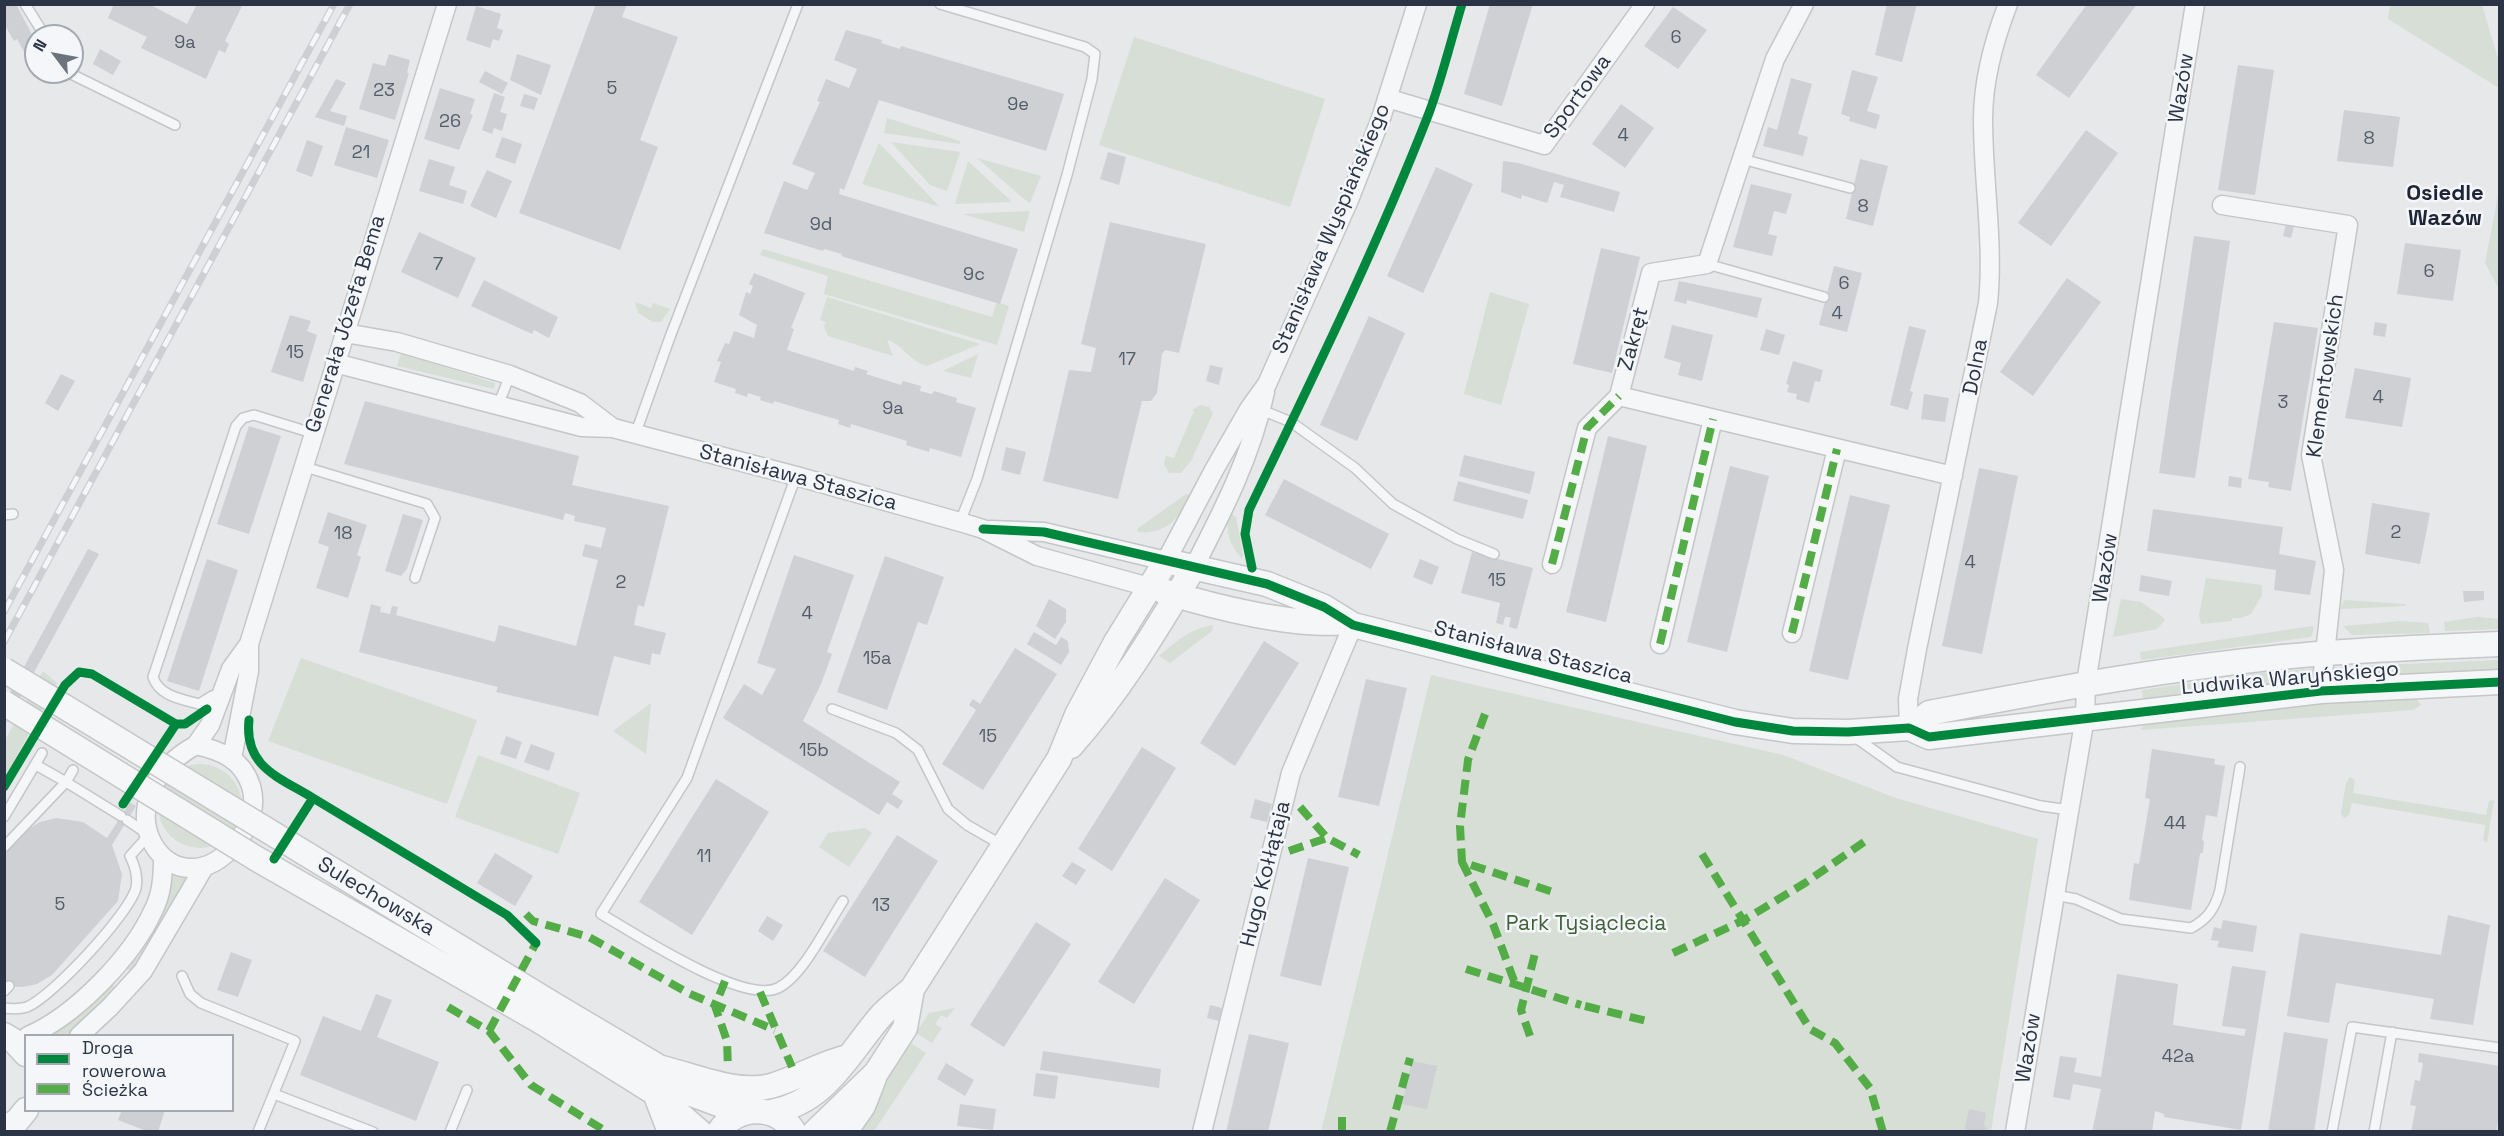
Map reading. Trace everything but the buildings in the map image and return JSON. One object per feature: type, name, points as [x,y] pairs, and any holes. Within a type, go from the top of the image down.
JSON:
[{"type":"street","name":"Generała Józefa Bema","points":[[232,758],[249,671],[249,644],[312,433],[447,4]]},
{"type":"street","name":"Stanisława Wyspiańskiego","points":[[761,1111],[792,1108],[825,1086],[882,1015],[912,989],[1059,759],[1077,716],[1149,587],[1256,408],[1349,200],[1387,98],[1417,4]]},
{"type":"street","name":"Sportowa","points":[[1387,98],[1544,145],[1645,4]]},
{"type":"street","points":[[1707,264],[1775,59],[1804,4]]},
{"type":"street","name":"Dolna","points":[[1909,728],[1910,689],[1988,303],[1992,265],[1983,120],[1991,58],[2008,4]]},
{"type":"street","name":"Wazów","points":[[2015,1131],[2085,717],[2086,683],[2195,4]]},
{"type":"street","name":"Klementowskich","points":[[2222,205],[2348,225],[2311,455],[2334,570],[2325,652]]},
{"type":"street","name":"Zakręt","points":[[1707,264],[1651,273],[1619,396],[1953,476]]},
{"type":"street","name":"Stanisława Staszica","points":[[345,333],[397,342],[510,375],[580,403],[613,429]]},
{"type":"street","name":"Stanisława Staszica","points":[[335,363],[499,403],[582,427],[613,429],[796,476],[960,522],[983,530],[1037,556],[1177,596],[1239,610],[1325,624],[1349,624],[1735,722],[1793,731],[1848,732],[1909,728],[1929,737],[2085,717]]},
{"type":"street","points":[[1552,564],[1587,428],[1619,396]]},
{"type":"street","name":"Stanisława Wyspiańskiego","points":[[1059,759],[1096,718],[1130,674],[1194,567],[1228,500],[1256,408]]},
{"type":"street","points":[[1660,644],[1713,419]]},
{"type":"street","points":[[1792,633],[1837,449]]},
{"type":"street","name":"Stanisława Staszica","points":[[983,530],[1044,532],[1267,584],[1324,607],[1349,624]]},
{"type":"street","name":"Hugo Kołłątaja","points":[[1202,1131],[1291,772],[1349,624]]},
{"type":"street","name":"Generała Józefa Bema","points":[[196,745],[210,725],[231,669],[249,644]]},
{"type":"street","name":"Ludwika Waryńskiego","points":[[2086,683],[2213,664],[2325,652],[2499,644]]},
{"type":"street","points":[[2320,691],[2325,652]]},
{"type":"street","name":"Sulechowska","points":[[4,670],[546,1012],[655,1093],[700,1131]]},
{"type":"street","name":"Ludwika Waryńskiego","points":[[2085,717],[2320,691],[2499,682]]},
{"type":"street","name":"Stanisława Staszica","points":[[1909,728],[1929,713],[2086,683]]},
{"type":"street","name":"Sulechowska","points":[[4,703],[257,859],[546,1012],[659,1067],[686,1092],[724,1107],[761,1111]]},
{"type":"street","points":[[80,1034],[121,996],[143,970],[203,868],[229,852],[243,835],[252,817],[254,796],[248,778],[232,758],[196,745],[174,759],[153,782],[147,799],[146,820],[149,835],[163,857],[186,868],[203,868]]},
{"type":"street","points":[[32,1034],[65,1015],[113,968],[140,933],[158,899],[163,876],[163,857]]},
{"type":"street","name":"Stanisława Wyspiańskiego","points":[[815,1131],[876,1073],[905,1028],[912,989]]},
{"type":"street","points":[[659,1067],[753,1088],[797,1078],[826,1062],[849,1057]]},
{"type":"street","points":[[845,1131],[863,1106],[876,1073]]},
{"type":"street","points":[[655,1093],[670,1131]]},
{"type":"street","points":[[719,1131],[736,1115],[761,1111],[787,1122],[794,1131]]},
{"type":"street","points":[[4,1129],[26,1118]]},
{"type":"lane","points":[[25,4],[38,24]]},
{"type":"lane","points":[[635,435],[798,4]]},
{"type":"lane","points":[[940,4],[1084,47],[1095,54],[1092,79],[1067,175],[977,479],[960,522]]},
{"type":"lane","points":[[84,80],[175,125]]},
{"type":"lane","points":[[1742,159],[1850,188]]},
{"type":"lane","points":[[1707,264],[1824,297]]},
{"type":"lane","points":[[499,403],[510,375]]},
{"type":"lane","points":[[1256,408],[1291,422],[1355,468],[1393,504],[1457,539],[1494,554]]},
{"type":"lane","points":[[222,694],[212,696],[199,704],[162,692],[157,688],[153,677],[236,426],[243,418],[254,415],[312,433]]},
{"type":"lane","points":[[302,466],[427,504],[435,518],[415,578]]},
{"type":"lane","points":[[796,476],[687,778],[601,914],[692,966],[744,989],[762,992],[777,988],[794,976],[843,901]]},
{"type":"lane","points":[[832,708],[896,733],[918,750],[948,809],[967,825],[1004,846]]},
{"type":"lane","points":[[1848,732],[1890,763],[2041,806],[2070,810]]},
{"type":"lane","points":[[4,817],[42,753]]},
{"type":"lane","points":[[4,1008],[25,1008],[38,1001],[72,970],[111,927],[131,899],[136,887],[135,866],[130,856],[149,835],[36,765]]},
{"type":"lane","points":[[2055,894],[2076,899],[2121,919],[2191,928],[2201,923],[2216,905],[2220,890],[2240,766]]},
{"type":"lane","points":[[4,847],[66,782],[73,770]]},
{"type":"lane","points":[[182,975],[190,994],[201,1003],[295,1041],[258,1131]]},
{"type":"lane","points":[[2332,1131],[2352,1027],[2499,1048]]},
{"type":"lane","points":[[2374,1131],[2392,1032]]},
{"type":"lane","points":[[450,1131],[467,1090]]},
{"type":"lane","points":[[274,1094],[373,1131]]},
{"type":"green space","points":[[2390,5],[2482,5],[2499,62],[2499,88],[2388,19]]},
{"type":"green space","points":[[1134,37],[1325,99],[1290,207],[1099,145]]},
{"type":"green space","points":[[887,118],[960,141],[960,144],[884,133]]},
{"type":"green space","points":[[891,142],[960,152],[947,191],[930,185]]},
{"type":"green space","points":[[879,143],[940,207],[862,184]]},
{"type":"green space","points":[[977,158],[1041,176],[1030,203],[1024,199]]},
{"type":"green space","points":[[968,161],[1012,202],[955,204]]},
{"type":"green space","points":[[2499,190],[2499,289],[2485,263]]},
{"type":"green space","points":[[1029,211],[1024,232],[963,214]]},
{"type":"green space","points":[[763,249],[992,317],[997,302],[1009,306],[997,345],[824,294],[828,276],[760,255]]},
{"type":"green space","points":[[1490,292],[1529,304],[1501,405],[1464,394]]},
{"type":"green space","points":[[827,297],[980,344],[927,366],[914,360],[893,342],[887,340],[893,356],[828,336],[824,327],[826,322],[820,320]]},
{"type":"green space","points":[[635,302],[651,308],[653,303],[670,309],[661,322],[653,322],[638,313]]},
{"type":"green space","points":[[401,353],[495,383],[494,389],[397,366]]},
{"type":"green space","points":[[978,354],[971,378],[943,371]]},
{"type":"green space","points":[[1200,405],[1209,407],[1213,413],[1191,461],[1181,473],[1169,473],[1164,464],[1166,456],[1174,458],[1194,411],[1192,410]]},
{"type":"green space","points":[[1186,494],[1190,495],[1171,523],[1157,530],[1138,532],[1137,529]]},
{"type":"green space","points":[[1229,512],[1236,517],[1242,559],[1229,537]]},
{"type":"green space","points":[[2206,578],[2262,585],[2262,595],[2251,614],[2241,618],[2232,618],[2232,621],[2201,624],[2199,615]]},
{"type":"green space","points":[[2121,599],[2141,602],[2165,620],[2157,629],[2113,637]]},
{"type":"green space","points":[[2344,600],[2405,604],[2406,606],[2341,609]]},
{"type":"green space","points":[[2477,617],[2499,619],[2499,629],[2445,631],[2444,622]]},
{"type":"green space","points":[[2402,621],[2428,623],[2430,633],[2352,635],[2343,626]]},
{"type":"green space","points":[[1213,625],[1212,631],[1170,663],[1159,656],[1190,633]]},
{"type":"green space","points":[[2312,626],[2314,628],[2311,637],[2141,660],[2140,652]]},
{"type":"green space","points":[[301,658],[477,720],[447,804],[268,741]]},
{"type":"green space","points":[[2499,660],[2499,670],[2309,679],[2143,701],[2142,690],[2260,673],[2332,667]]},
{"type":"green space","points":[[43,671],[57,683],[5,777],[5,740]]},
{"type":"green space","name":"Park Tysiąclecia","points":[[1431,675],[1783,755],[1896,798],[2038,839],[1991,1131],[1321,1132]]},
{"type":"green space","points":[[2416,698],[2421,705],[2413,710],[2140,730],[2144,725],[2314,703]]},
{"type":"green space","points":[[651,703],[646,754],[613,731]]},
{"type":"green space","points":[[478,755],[580,793],[558,854],[455,817]]},
{"type":"green space","points":[[200,764],[223,771],[235,783],[242,806],[235,829],[223,841],[200,848],[177,841],[165,829],[158,806],[165,783],[177,771]]},
{"type":"green space","points":[[2350,777],[2355,780],[2353,793],[2486,815],[2489,801],[2494,800],[2487,843],[2483,840],[2485,825],[2352,803],[2349,815],[2344,818],[2341,813],[2346,783]]},
{"type":"green space","points":[[865,828],[872,833],[849,867],[819,847],[828,833]]},
{"type":"green space","points":[[174,873],[188,878],[145,952],[130,971],[123,965],[160,910]]},
{"type":"green space","points":[[110,982],[116,988],[69,1034],[51,1034]]},
{"type":"green space","points":[[955,1008],[947,1018],[941,1015],[935,1024],[942,1028],[932,1043],[916,1033],[929,1013]]},
{"type":"green space","points":[[909,1042],[926,1053],[874,1131],[854,1132]]},
{"type":"railway","points":[[4,612],[334,4]]},
{"type":"railway","points":[[4,642],[350,4]]},
{"type":"marked path","points":[[1552,564],[1587,428],[1619,396]]},
{"type":"marked path","points":[[1660,644],[1713,419]]},
{"type":"marked path","points":[[1792,633],[1837,449]]},
{"type":"marked path","points":[[1485,714],[1468,760],[1460,826],[1462,862],[1556,893]]},
{"type":"marked path","points":[[1300,807],[1327,838],[1359,855]]},
{"type":"marked path","points":[[1289,851],[1327,838]]},
{"type":"marked path","points":[[1673,953],[1744,920],[1805,883],[1864,842]]},
{"type":"marked path","points":[[1702,854],[1810,1029],[1835,1043],[1870,1088],[1883,1132]]},
{"type":"marked path","points":[[1462,862],[1493,924],[1516,986]]},
{"type":"marked path","points":[[526,914],[533,921],[589,937],[688,993],[775,1030]]},
{"type":"marked path","points":[[489,1031],[536,943],[532,939]]},
{"type":"marked path","points":[[1530,1036],[1521,1010],[1535,953]]},
{"type":"marked path","points":[[1466,969],[1581,1005]]},
{"type":"marked path","points":[[725,981],[715,1006],[727,1041],[728,1069]]},
{"type":"marked path","points":[[760,992],[792,1067]]},
{"type":"marked path","points":[[1585,1006],[1651,1022]]},
{"type":"marked path","points":[[448,1007],[489,1031],[531,1085],[607,1132]]},
{"type":"marked path","points":[[1390,1132],[1410,1058]]},
{"type":"marked path","points":[[1342,1114],[1342,1132]]},
{"type":"cycle path","points":[[1252,568],[1245,534],[1249,510],[1343,313],[1409,164],[1434,100],[1462,4]]},
{"type":"cycle path","points":[[983,529],[1044,532],[1267,584],[1324,607],[1353,625],[1735,722],[1793,731],[1848,732],[1909,728],[1929,737],[2321,691],[2500,682]]},
{"type":"cycle path","points":[[4,787],[65,685],[79,672],[92,674],[176,724],[185,724],[207,709]]},
{"type":"cycle path","points":[[249,720],[249,736],[258,760],[276,776],[313,798],[274,859]]},
{"type":"cycle path","points":[[123,804],[176,724]]},
{"type":"cycle path","points":[[313,798],[507,915],[536,943]]},
{"type":"district","name":"Osiedle Wazów","points":[[2445,206]]}]
